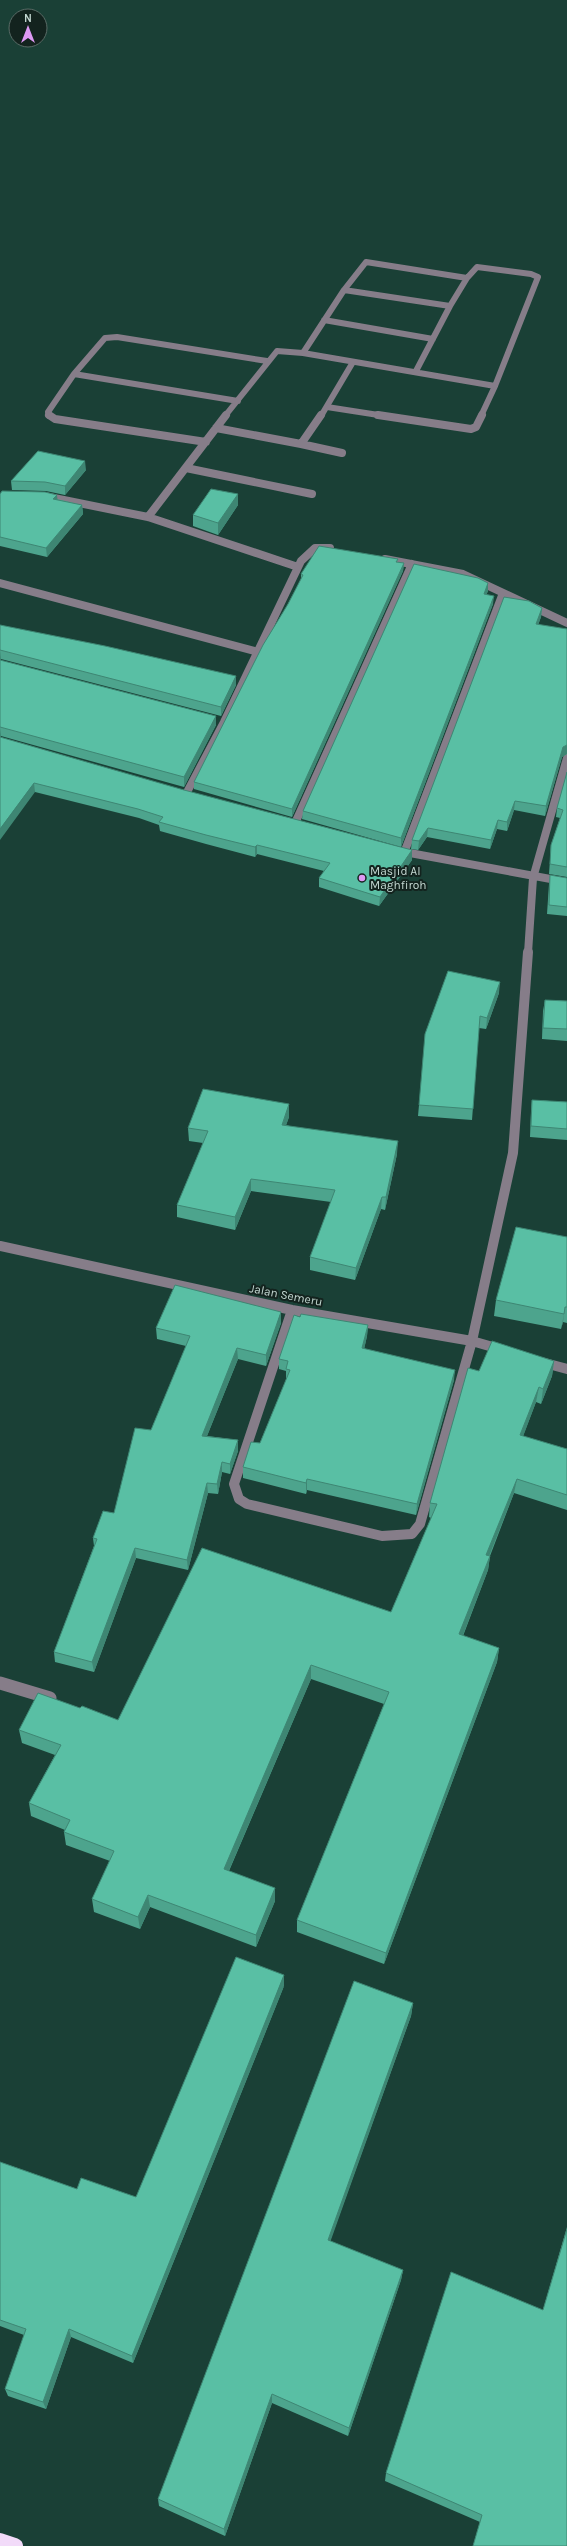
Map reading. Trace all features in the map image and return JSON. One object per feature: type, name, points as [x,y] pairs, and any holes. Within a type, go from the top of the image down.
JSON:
[{"type":"highway","points":[[0,2541],[15,2546]]},
{"type":"street","points":[[303,353],[344,290],[363,264],[369,262],[467,278]]},
{"type":"street","points":[[327,407],[471,429],[476,427],[495,386],[538,278],[531,274],[477,267],[473,269],[450,306],[416,371]]},
{"type":"street","points":[[344,290],[450,306]]},
{"type":"street","points":[[324,320],[433,339]]},
{"type":"street","points":[[206,442],[49,417],[48,412],[74,374],[102,340],[110,337],[267,361]]},
{"type":"street","points":[[148,517],[174,486],[267,361],[280,350],[416,371],[495,386]]},
{"type":"street","points":[[301,444],[327,407],[353,362]]},
{"type":"street","points":[[74,374],[238,401]]},
{"type":"street","points":[[216,428],[342,453]]},
{"type":"street","points":[[186,468],[312,494]]},
{"type":"street","points":[[39,496],[148,517],[298,567]]},
{"type":"street","points":[[186,794],[220,721],[258,652],[298,567],[305,556],[315,548],[338,550]]},
{"type":"street","points":[[375,557],[463,574],[567,623]]},
{"type":"street","points":[[296,822],[412,564]]},
{"type":"street","points":[[0,583],[258,652]]},
{"type":"street","points":[[404,853],[503,593]]},
{"type":"street","points":[[292,1310],[234,1484],[235,1491],[239,1498],[247,1504],[382,1536],[412,1534],[420,1524],[472,1341],[513,1153],[533,878],[567,758]]},
{"type":"street","points":[[390,849],[533,878],[567,882]]},
{"type":"street","name":"Jalan Semeru","points":[[0,1246],[292,1310],[472,1341],[516,1354]]},
{"type":"street","points":[[530,1358],[567,1369]]},
{"type":"street","points":[[0,1683],[61,1702]]},
{"type":"building","points":[[38,451],[85,461],[65,486],[45,482],[11,481]]},
{"type":"building","points":[[211,489],[238,494],[218,523],[193,515]]},
{"type":"building","points":[[2,491],[45,492],[57,495],[53,499],[82,505],[46,548],[0,537],[0,494]]},
{"type":"building","points":[[319,546],[398,559],[396,562],[404,563],[292,809],[194,782],[263,645],[288,604],[303,575],[301,574]]},
{"type":"building","points":[[414,564],[478,578],[488,583],[484,594],[494,596],[401,838],[303,811]]},
{"type":"building","points":[[504,597],[529,601],[542,608],[536,624],[567,629],[567,745],[563,747],[546,806],[515,801],[507,822],[498,820],[491,840],[428,828],[419,841],[412,840]]},
{"type":"building","points":[[0,625],[105,646],[236,676],[221,707],[0,650]]},
{"type":"building","points":[[0,660],[216,716],[184,777],[0,727]]},
{"type":"building","points":[[0,737],[184,790],[412,850],[380,897],[319,878],[330,863],[257,845],[255,847],[206,835],[159,822],[163,817],[138,809],[34,783],[0,829]]},
{"type":"building","points":[[567,772],[567,867],[550,864],[551,845],[563,810],[557,808]]},
{"type":"building","points":[[550,875],[567,878],[567,907],[549,905]]},
{"type":"building","points":[[448,971],[500,982],[487,1018],[480,1016],[473,1109],[419,1105],[425,1034]]},
{"type":"building","points":[[545,1000],[567,1001],[567,1029],[543,1028]]},
{"type":"building","points":[[203,1089],[289,1104],[282,1125],[398,1141],[386,1197],[382,1197],[356,1268],[310,1257],[335,1190],[251,1179],[235,1217],[177,1205],[208,1131],[188,1128]]},
{"type":"building","points":[[532,1100],[567,1102],[567,1129],[531,1126]]},
{"type":"building","points":[[516,1227],[567,1237],[567,1307],[565,1307],[564,1314],[496,1300]]},
{"type":"building","points":[[175,1285],[281,1312],[266,1355],[237,1348],[202,1436],[238,1440],[230,1464],[222,1462],[217,1484],[207,1483],[187,1560],[135,1548],[92,1662],[54,1652],[97,1539],[93,1538],[103,1511],[114,1513],[135,1428],[151,1430],[190,1336],[156,1328]]},
{"type":"building","points":[[301,1314],[368,1325],[362,1348],[455,1370],[417,1504],[307,1479],[306,1483],[243,1467],[251,1442],[260,1443],[290,1370],[286,1369],[288,1361],[279,1359],[294,1315],[300,1317]]},
{"type":"building","points":[[492,1341],[554,1361],[543,1389],[539,1387],[520,1435],[567,1449],[567,1495],[517,1479],[486,1555],[490,1556],[459,1634],[499,1648],[386,1953],[297,1920],[389,1692],[311,1665],[224,1869],[275,1888],[256,1935],[148,1895],[138,1917],[92,1899],[114,1851],[64,1832],[70,1820],[29,1803],[61,1745],[19,1730],[38,1693],[80,1708],[82,1706],[118,1720],[202,1548],[391,1612],[437,1504],[430,1503],[468,1368],[479,1371]]},
{"type":"building","points":[[236,1957],[284,1975],[132,2356],[69,2329],[43,2402],[5,2389],[26,2329],[0,2320],[0,2162],[77,2189],[81,2178],[136,2197]]},
{"type":"building","points":[[354,1981],[413,2003],[328,2240],[403,2270],[349,2428],[272,2394],[224,2529],[158,2499]]},
{"type":"building","points":[[567,2229],[567,2546],[473,2546],[482,2515],[386,2473],[451,2272],[543,2310]]},
{"type":"place","name":"Masjid Al Maghfiroh","points":[[362,878]]}]
